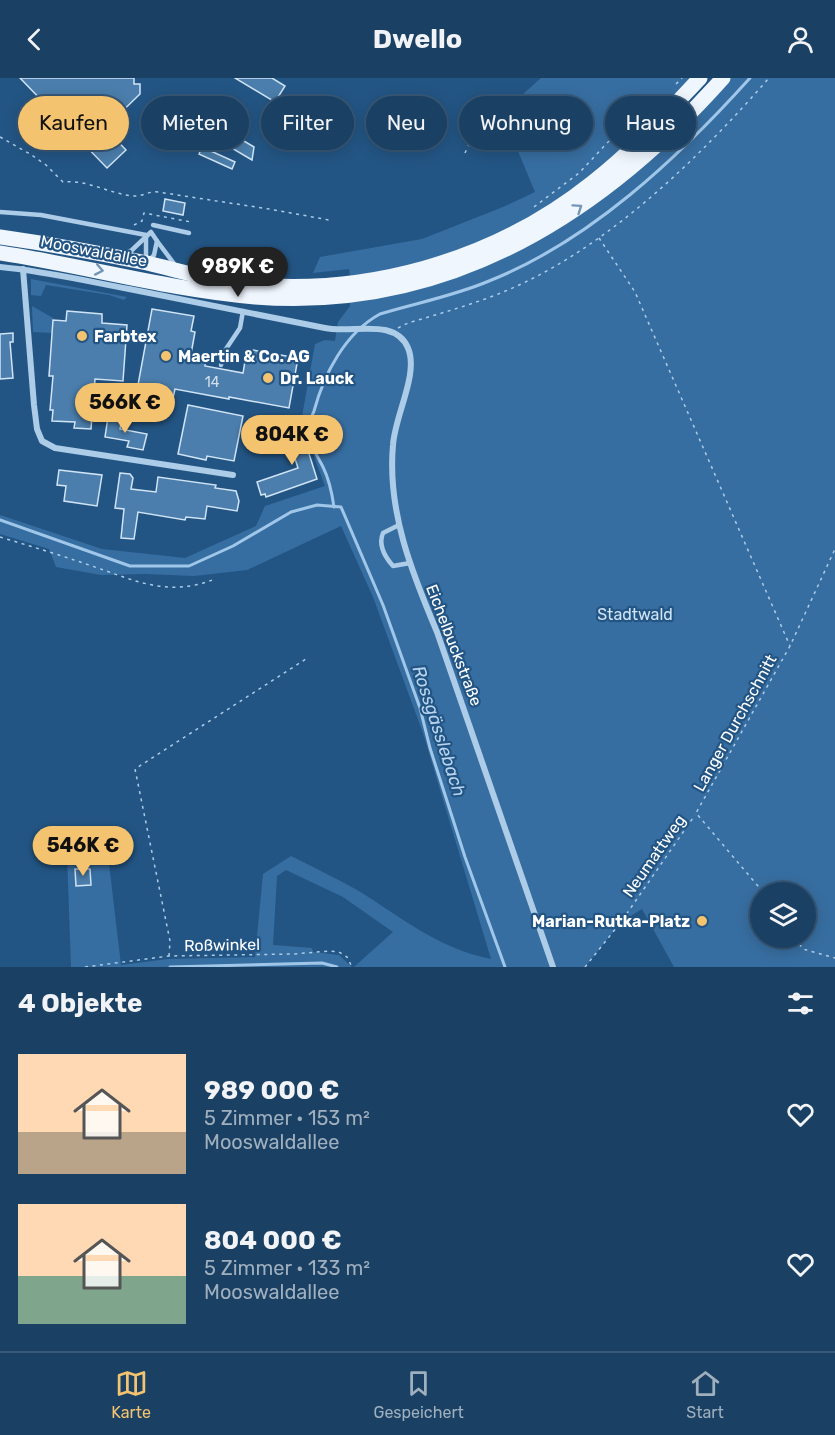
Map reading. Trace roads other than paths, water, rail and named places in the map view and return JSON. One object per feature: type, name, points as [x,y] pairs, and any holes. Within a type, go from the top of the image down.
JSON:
[{"type":"main road","name":"Mooswaldallee","points":[[0,237],[147,263],[185,266],[251,285],[315,286],[394,276],[459,257],[519,231],[561,206],[591,184],[648,132],[700,78]]},
{"type":"main road","name":"Mooswaldallee","points":[[0,253],[255,297],[328,297],[390,289],[466,267],[540,233],[585,203],[644,156],[723,78]]},
{"type":"street","name":"Mooswaldallee","points":[[0,267],[23,269],[330,329],[392,331]]},
{"type":"street","points":[[23,269],[34,405],[37,429],[42,441],[55,447],[233,476]]},
{"type":"street","name":"Eichelbuckstraße","points":[[392,331],[407,346],[412,367],[397,420],[393,445],[393,489],[399,525],[410,563],[437,632],[553,967]]},
{"type":"lane","points":[[0,212],[41,215],[146,235]]},
{"type":"lane","points":[[153,225],[189,232]]},
{"type":"lane","points":[[118,258],[132,250],[151,232],[157,242],[185,266]]},
{"type":"lane","points":[[145,279],[146,235]]},
{"type":"lane","points":[[147,263],[154,255],[157,242]]},
{"type":"lane","points":[[221,365],[224,352],[240,328],[243,311]]},
{"type":"lane","points":[[399,525],[383,532],[380,539],[382,547],[393,566],[410,563]]},
{"type":"waterway","name":"Rossgässlebach","points":[[334,507],[329,481],[311,443],[308,428],[330,369],[346,343],[356,332],[380,314],[476,286],[526,264],[562,244],[597,220],[662,167],[750,78]]},
{"type":"waterway","name":"Rossgässlebach","points":[[0,520],[130,566],[189,566],[233,546],[291,512],[317,505],[341,507],[383,605],[420,708],[430,748],[465,857],[505,967]]},
{"type":"waterway","points":[[170,967],[322,963],[337,967]]},
{"type":"place","name":"Farbtex","points":[[82,336]]},
{"type":"place","name":"Maertin & Co. AG","points":[[166,356]]},
{"type":"place","name":"Dr. Lauck","points":[[268,378]]},
{"type":"place","name":"Marian-Rutka-Platz","points":[[702,921]]},
{"type":"park label","name":"Stadtwald","points":[[635,614]]}]
